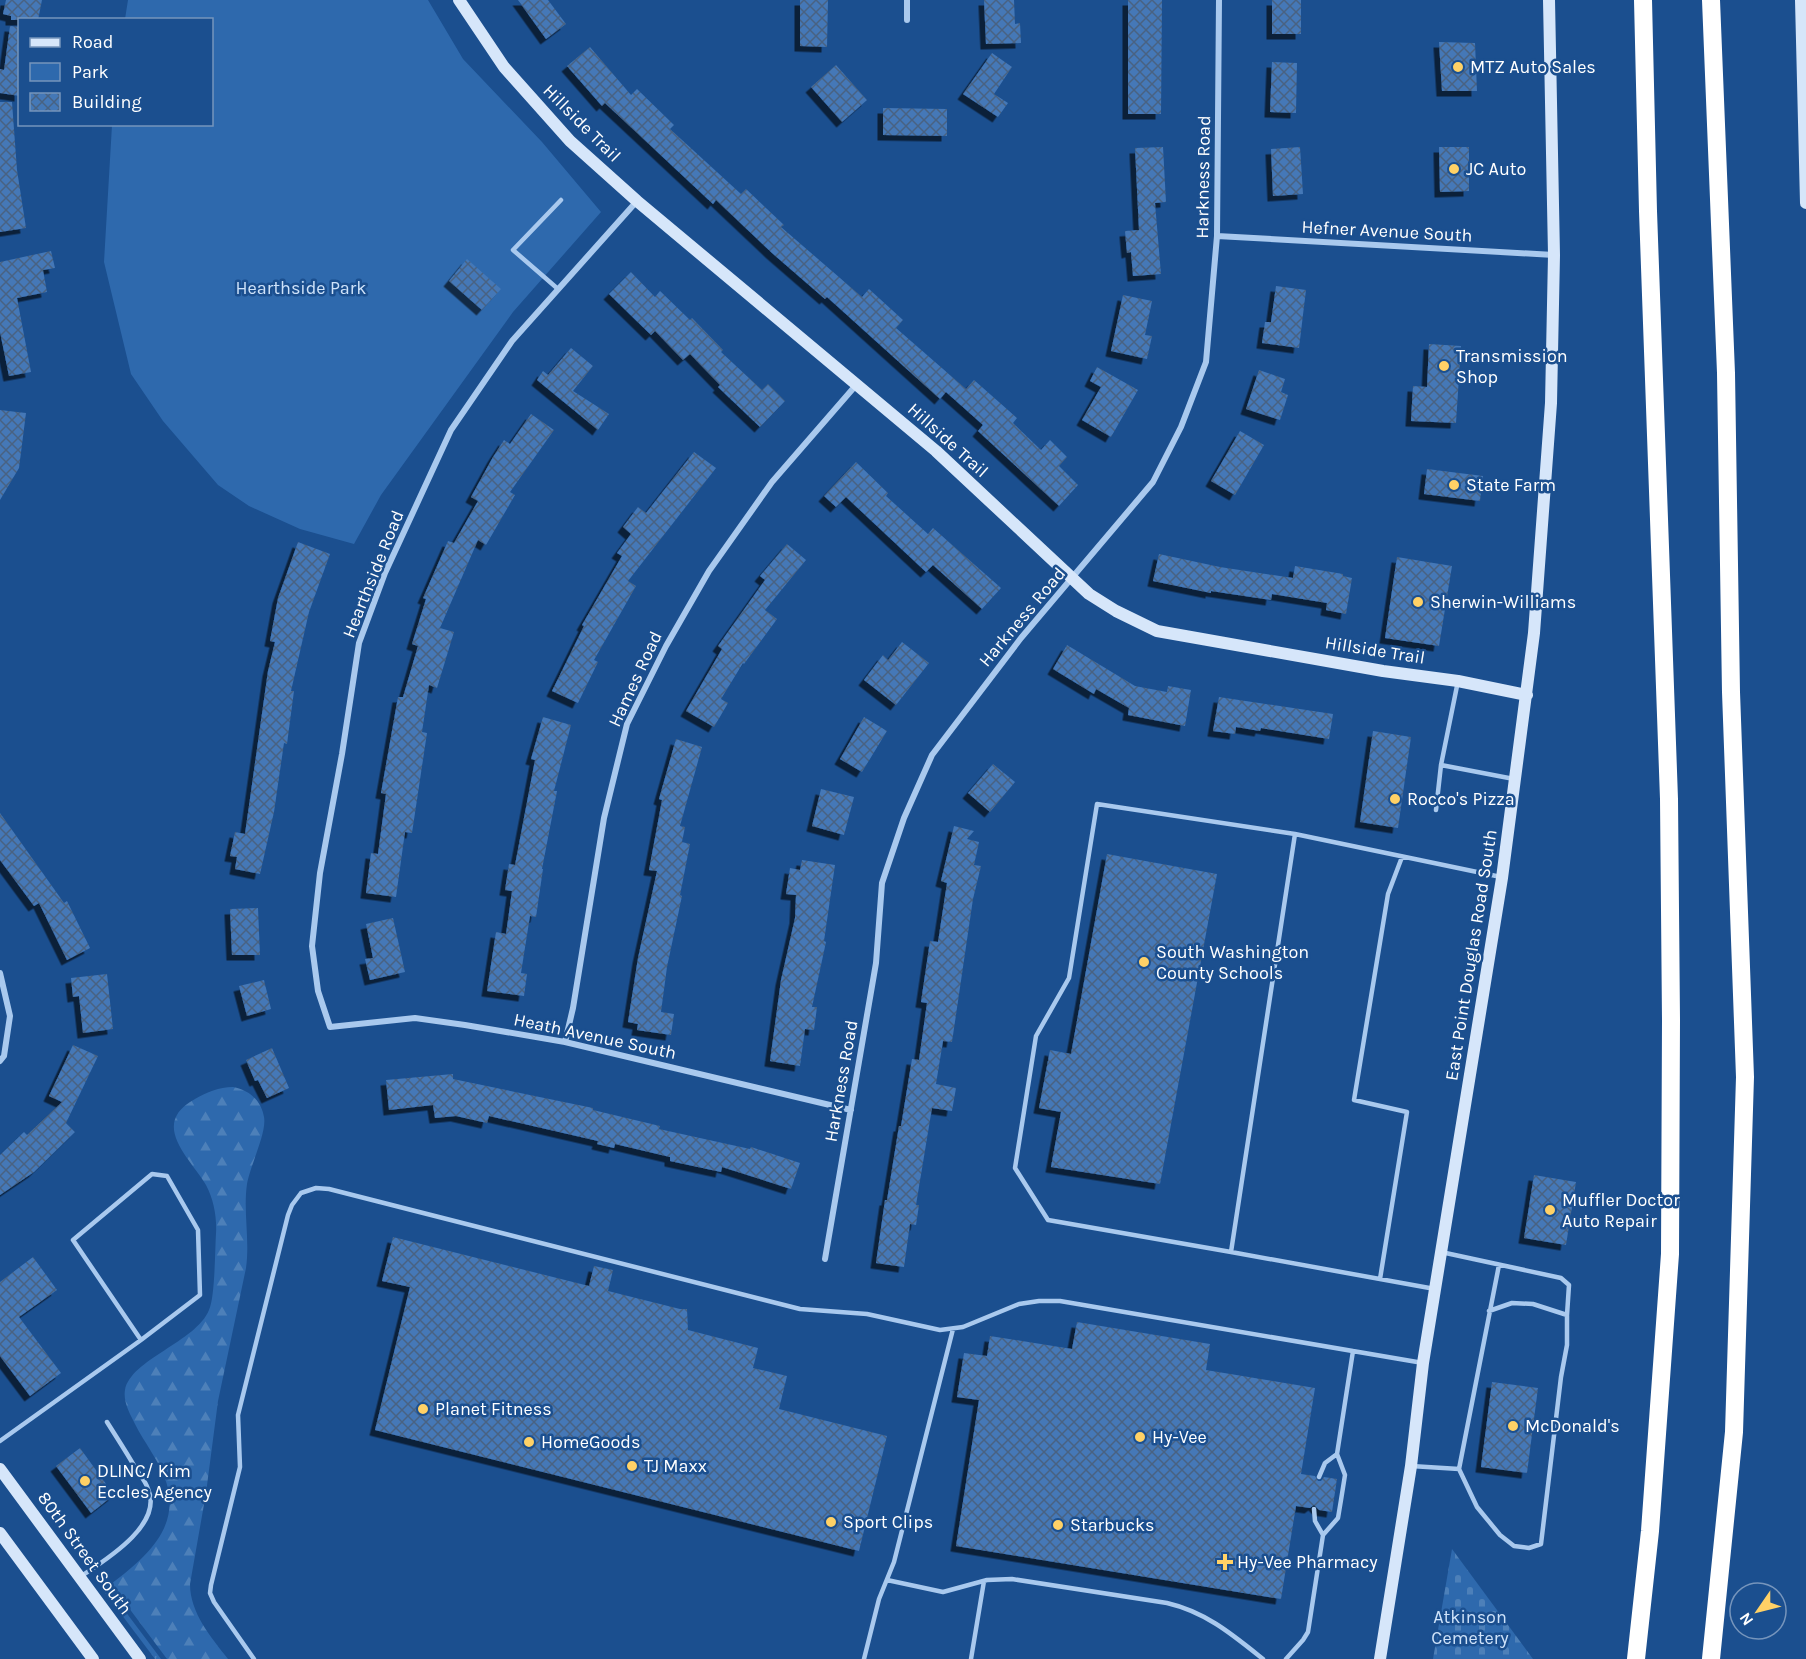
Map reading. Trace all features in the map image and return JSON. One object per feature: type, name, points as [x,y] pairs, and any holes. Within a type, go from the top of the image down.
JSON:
[{"type":"highway","points":[[1636,1659],[1650,1531],[1670,1254],[1671,1008],[1668,787],[1643,0]]},
{"type":"highway","points":[[1711,0],[1726,373],[1731,692],[1745,1077],[1734,1432],[1712,1659]]},
{"type":"highway","points":[[1627,1659],[1650,1531]]},
{"type":"street","name":"Hillside Trail","points":[[459,0],[504,67],[570,141],[637,201],[936,451],[1089,594],[1157,631],[1383,671],[1458,681],[1527,695]]},
{"type":"street","points":[[907,0],[907,20]]},
{"type":"street","name":"Harkness Road","points":[[825,1259],[876,963],[882,883],[903,818],[932,755],[1021,638],[1153,482],[1181,427],[1206,362],[1217,236],[1219,0]]},
{"type":"street","name":"East Point Douglas Road South","points":[[1380,1659],[1412,1466],[1423,1363],[1502,878],[1534,633],[1551,403],[1554,255],[1549,0]]},
{"type":"street","points":[[1802,0],[1806,203]]},
{"type":"street","name":"Hearthside Road","points":[[330,1027],[318,991],[312,946],[320,873],[359,644],[385,573],[451,430],[512,341],[637,201]]},
{"type":"street","name":"Hefner Avenue South","points":[[1217,236],[1554,255]]},
{"type":"street","name":"Hames Road","points":[[565,1042],[573,1008],[604,818],[627,724],[666,646],[709,571],[772,482],[857,384]]},
{"type":"street","points":[[0,974],[10,1016],[4,1056],[0,1061]]},
{"type":"street","name":"Heath Avenue South","points":[[330,1027],[415,1018],[565,1042],[851,1110]]},
{"type":"street","name":"80th Street South","points":[[0,1469],[140,1659]]},
{"type":"street","points":[[0,1533],[93,1659]]},
{"type":"lane","points":[[558,289],[513,250],[561,200]]},
{"type":"lane","points":[[1436,810],[1441,765],[1458,681]]},
{"type":"lane","points":[[1441,765],[1516,780]]},
{"type":"lane","points":[[1435,1289],[1048,1220],[1015,1168],[1030,1062],[1036,1036],[1069,978],[1097,804],[1296,834],[1502,878]]},
{"type":"lane","points":[[1231,1252],[1296,834]]},
{"type":"lane","points":[[1380,1279],[1407,1112],[1354,1100],[1388,894],[1402,857]]},
{"type":"lane","points":[[0,1441],[141,1340],[200,1295],[198,1230],[167,1176],[152,1174],[73,1240],[141,1340]]},
{"type":"lane","points":[[254,1659],[214,1602],[211,1585],[240,1467],[238,1415],[272,1276],[290,1209],[298,1196],[316,1188],[805,1310],[861,1313],[933,1330],[953,1329],[1012,1306],[1032,1301],[1053,1300],[1423,1363]]},
{"type":"lane","points":[[1441,1252],[1561,1278],[1569,1285],[1567,1345],[1561,1377],[1541,1544],[1529,1548],[1514,1546],[1500,1536],[1477,1507],[1459,1469],[1499,1265]]},
{"type":"lane","points":[[1489,1311],[1512,1303],[1533,1304],[1567,1315]]},
{"type":"lane","points":[[864,1659],[879,1599],[894,1562],[953,1329]]},
{"type":"lane","points":[[1286,1659],[1304,1640],[1310,1627],[1323,1535],[1336,1521],[1339,1514],[1345,1477],[1337,1454],[1353,1351]]},
{"type":"lane","points":[[80,1577],[119,1550],[134,1536],[151,1507],[149,1490],[107,1422]]},
{"type":"lane","points":[[1319,1477],[1325,1463],[1337,1454]]},
{"type":"lane","points":[[1412,1466],[1459,1469]]},
{"type":"lane","points":[[1314,1509],[1314,1519],[1323,1535]]},
{"type":"lane","points":[[887,1580],[943,1592],[984,1581],[1012,1579],[1167,1603],[1183,1607],[1217,1623],[1263,1659]]},
{"type":"lane","points":[[971,1659],[984,1581]]},
{"type":"green space","name":"Hearthside Park","points":[[128,0],[428,0],[463,59],[542,142],[601,212],[513,312],[381,495],[354,544],[300,529],[249,506],[218,485],[163,421],[131,374],[104,262],[112,126],[213,126],[213,18],[125,18]]},
{"type":"green space","points":[[233,1087],[249,1093],[257,1101],[264,1117],[264,1123],[247,1184],[246,1268],[218,1401],[206,1493],[190,1584],[198,1615],[228,1659],[167,1659],[111,1584],[149,1551],[166,1525],[169,1510],[169,1494],[164,1476],[129,1412],[125,1390],[130,1379],[139,1369],[191,1332],[209,1310],[214,1274],[216,1228],[214,1209],[206,1185],[177,1141],[174,1130],[175,1119],[182,1109],[200,1096],[218,1089]]},
{"type":"green space","name":"Atkinson Cemetery","points":[[1452,1549],[1533,1659],[1433,1659]]},
{"type":"green space","points":[[107,1587],[161,1659],[155,1659],[103,1590]]},
{"type":"building","points":[[6,0],[42,0],[38,18],[11,20],[11,16],[3,14]]},
{"type":"building","points":[[518,0],[548,0],[566,24],[546,39]]},
{"type":"building","points":[[800,0],[828,0],[827,47],[800,46]]},
{"type":"building","points":[[984,0],[1014,0],[1015,24],[1020,23],[1021,43],[986,44]]},
{"type":"building","points":[[1128,0],[1162,0],[1161,114],[1128,114]]},
{"type":"building","points":[[1272,0],[1301,0],[1301,34],[1272,34]]},
{"type":"building","points":[[10,26],[18,27],[18,96],[0,93],[0,69],[4,70]]},
{"type":"building","name":"MTZ Auto Sales","points":[[1439,42],[1475,43],[1477,91],[1442,91]]},
{"type":"building","points":[[590,47],[631,95],[637,89],[674,125],[670,129],[741,194],[746,189],[784,225],[781,227],[862,297],[869,289],[903,320],[896,328],[966,389],[974,380],[1017,418],[1013,423],[1041,450],[1050,440],[1067,457],[1059,466],[1078,485],[1059,506],[978,431],[983,425],[946,392],[940,399],[827,297],[825,299],[772,253],[716,200],[713,204],[605,103],[602,106],[567,66]]},
{"type":"building","points":[[992,53],[1012,67],[994,94],[1008,103],[998,117],[963,94]]},
{"type":"building","points":[[1272,62],[1297,63],[1296,113],[1270,112]]},
{"type":"building","points":[[836,65],[867,100],[842,122],[811,87]]},
{"type":"building","points":[[0,102],[12,102],[17,170],[26,228],[0,232]]},
{"type":"building","points":[[883,108],[947,109],[947,136],[883,135]]},
{"type":"building","points":[[1163,147],[1166,202],[1155,203],[1161,274],[1133,276],[1131,252],[1127,253],[1125,231],[1139,230],[1135,148]]},
{"type":"building","points":[[1300,147],[1303,194],[1273,196],[1271,149]]},
{"type":"building","name":"JC Auto","points":[[1439,147],[1469,147],[1469,191],[1440,192]]},
{"type":"building","points":[[51,251],[55,268],[43,270],[47,292],[17,298],[31,372],[9,376],[0,332],[0,262]]},
{"type":"building","points":[[467,259],[501,289],[482,310],[449,281]]},
{"type":"building","points":[[631,272],[655,297],[660,291],[690,320],[692,318],[723,350],[721,352],[762,390],[768,384],[785,401],[760,427],[718,387],[720,385],[690,354],[683,360],[655,331],[651,335],[609,294]]},
{"type":"building","points":[[1276,286],[1306,290],[1299,348],[1262,343],[1265,322],[1271,322]]},
{"type":"building","points":[[1123,295],[1152,301],[1145,335],[1152,336],[1147,359],[1111,351]]},
{"type":"building","name":"Transmission Shop","points":[[1429,344],[1461,346],[1456,423],[1411,421],[1413,386],[1427,387]]},
{"type":"building","points":[[571,348],[593,366],[573,391],[609,414],[598,430],[537,380],[543,371],[548,375]]},
{"type":"building","points":[[1097,367],[1138,390],[1111,437],[1082,420],[1101,387],[1090,381]]},
{"type":"building","points":[[1259,370],[1285,379],[1281,392],[1288,395],[1280,420],[1246,409]]},
{"type":"building","points":[[0,410],[26,413],[19,468],[0,500]]},
{"type":"building","points":[[531,414],[554,430],[510,492],[515,495],[486,545],[478,540],[440,628],[454,632],[437,688],[429,685],[422,732],[427,733],[412,833],[405,832],[396,897],[366,893],[371,853],[378,854],[386,794],[381,793],[398,697],[403,697],[418,646],[412,644],[426,599],[423,598],[448,541],[454,543],[478,501],[471,497],[493,457],[504,440],[510,444]]},
{"type":"building","points":[[1240,431],[1264,445],[1235,495],[1211,481]]},
{"type":"building","points":[[694,452],[716,468],[628,581],[636,586],[594,660],[598,662],[578,703],[552,691],[584,626],[582,625],[622,556],[617,553],[631,534],[623,527],[638,507],[646,513]]},
{"type":"building","points":[[856,462],[888,493],[886,496],[928,534],[933,528],[1001,588],[982,609],[933,565],[926,572],[846,497],[836,507],[824,496]]},
{"type":"building","name":"State Farm","points":[[1427,469],[1483,476],[1480,501],[1424,494]]},
{"type":"building","points":[[298,542],[330,554],[309,612],[291,691],[294,691],[287,744],[284,743],[274,812],[260,874],[235,869],[237,857],[230,856],[235,832],[245,834],[268,671],[275,642],[270,641],[278,598]]},
{"type":"building","points":[[787,544],[806,560],[765,610],[777,619],[743,663],[721,699],[728,703],[714,727],[686,711],[722,649],[718,646],[765,580],[760,576]]},
{"type":"building","points":[[1159,554],[1220,567],[1293,578],[1295,566],[1343,574],[1343,576],[1352,578],[1346,614],[1326,610],[1327,603],[1272,594],[1271,600],[1211,591],[1211,593],[1153,581]]},
{"type":"building","name":"Sherwin-Williams","points":[[1397,557],[1452,566],[1439,646],[1385,638]]},
{"type":"building","points":[[902,642],[929,663],[896,705],[864,680],[883,655],[888,660]]},
{"type":"building","points":[[1067,645],[1135,686],[1167,692],[1168,686],[1191,690],[1185,726],[1128,715],[1129,708],[1096,689],[1094,694],[1053,669]]},
{"type":"building","points":[[1219,697],[1333,714],[1329,739],[1261,728],[1260,731],[1236,727],[1235,734],[1213,731]]},
{"type":"building","points":[[543,717],[571,725],[554,791],[557,791],[542,869],[536,917],[530,916],[521,973],[527,974],[524,996],[487,991],[496,932],[506,934],[512,891],[505,890],[509,864],[515,865],[535,760],[531,759]]},
{"type":"building","points":[[864,717],[887,731],[862,772],[840,759]]},
{"type":"building","points":[[1373,731],[1411,737],[1398,828],[1360,822]]},
{"type":"building","points":[[676,739],[702,747],[680,826],[685,827],[682,842],[690,844],[661,1012],[674,1014],[671,1035],[637,1030],[638,1024],[628,1022],[638,958],[657,871],[649,870],[662,800],[659,799]]},
{"type":"building","points":[[993,764],[1015,782],[990,812],[968,793]]},
{"type":"building","points":[[821,789],[854,797],[844,835],[812,826]]},
{"type":"building","points":[[0,813],[64,903],[67,901],[90,948],[67,960],[39,903],[34,906],[0,860]]},
{"type":"building","points":[[954,826],[974,831],[967,839],[979,842],[974,865],[981,866],[973,899],[952,1042],[943,1041],[936,1084],[956,1088],[952,1111],[932,1108],[916,1205],[919,1205],[916,1225],[910,1224],[904,1267],[876,1263],[885,1200],[887,1200],[912,1059],[919,1060],[927,1003],[921,1002],[930,941],[938,942],[947,883],[941,881]]},
{"type":"building","name":"South Washington County Schools","points":[[1107,854],[1217,874],[1160,1184],[1051,1167],[1061,1112],[1039,1108],[1050,1050],[1071,1054]]},
{"type":"building","points":[[802,860],[835,865],[824,941],[826,942],[812,1007],[817,1007],[814,1030],[805,1029],[800,1066],[770,1061],[781,980],[795,918],[796,895],[786,894],[790,868],[800,870]]},
{"type":"building","points":[[258,908],[260,955],[232,955],[230,909]]},
{"type":"building","points":[[393,918],[405,972],[370,980],[365,959],[373,958],[366,924]]},
{"type":"building","points":[[107,974],[113,1029],[83,1033],[79,996],[73,997],[71,978]]},
{"type":"building","points":[[264,980],[271,1009],[247,1016],[239,986]]},
{"type":"building","points":[[73,1045],[98,1056],[66,1123],[75,1132],[34,1172],[0,1195],[0,1155],[24,1132],[27,1135],[62,1102],[49,1096]]},
{"type":"building","points":[[272,1048],[289,1088],[267,1098],[258,1080],[255,1081],[246,1060]]},
{"type":"building","points":[[453,1074],[453,1079],[593,1108],[593,1110],[660,1126],[659,1129],[750,1149],[751,1147],[800,1163],[791,1189],[722,1167],[721,1172],[670,1161],[670,1157],[615,1144],[614,1148],[597,1144],[598,1141],[489,1116],[487,1123],[456,1116],[435,1118],[433,1105],[389,1110],[386,1080]]},
{"type":"building","name":"Muffler Doctor Auto Repair","points":[[1534,1175],[1576,1182],[1566,1245],[1524,1238]]},
{"type":"building","points":[[393,1237],[589,1286],[594,1266],[613,1270],[608,1291],[687,1309],[688,1330],[758,1348],[753,1368],[787,1376],[779,1409],[887,1436],[859,1551],[375,1430],[410,1287],[382,1281]]},
{"type":"building","points":[[33,1257],[57,1290],[19,1317],[61,1373],[30,1396],[0,1356],[0,1282]]},
{"type":"building","name":"Hy-Vee","points":[[1077,1322],[1210,1344],[1206,1370],[1315,1388],[1301,1474],[1315,1476],[1318,1481],[1324,1477],[1337,1479],[1332,1512],[1319,1510],[1314,1505],[1310,1508],[1296,1506],[1281,1599],[956,1546],[979,1400],[957,1397],[964,1353],[987,1356],[990,1336],[1072,1349]]},
{"type":"building","points":[[1492,1382],[1538,1388],[1527,1473],[1481,1467]]},
{"type":"building","name":"DLINC/ Kim Eccles Agency","points":[[80,1448],[114,1495],[91,1513],[56,1466]]},
{"type":"place","name":"MTZ Auto Sales","points":[[1458,67]]},
{"type":"place","name":"JC Auto","points":[[1454,169]]},
{"type":"place","name":"Transmission Shop","points":[[1444,366]]},
{"type":"place","name":"State Farm","points":[[1454,485]]},
{"type":"place","name":"Sherwin-Williams","points":[[1418,602]]},
{"type":"place","name":"Rocco's Pizza","points":[[1395,799]]},
{"type":"place","name":"South Washington County Schools","points":[[1144,962]]},
{"type":"place","name":"Muffler Doctor Auto Repair","points":[[1550,1210]]},
{"type":"place","name":"Planet Fitness","points":[[423,1409]]},
{"type":"place","name":"McDonald's","points":[[1513,1426]]},
{"type":"place","name":"Hy-Vee","points":[[1140,1437]]},
{"type":"place","name":"HomeGoods","points":[[529,1442]]},
{"type":"place","name":"TJ Maxx","points":[[632,1466]]},
{"type":"place","name":"DLINC/ Kim Eccles Agency","points":[[85,1481]]},
{"type":"place","name":"Sport Clips","points":[[831,1522]]},
{"type":"place","name":"Starbucks","points":[[1058,1525]]},
{"type":"place","name":"Hy-Vee Pharmacy","points":[[1225,1562]]}]
